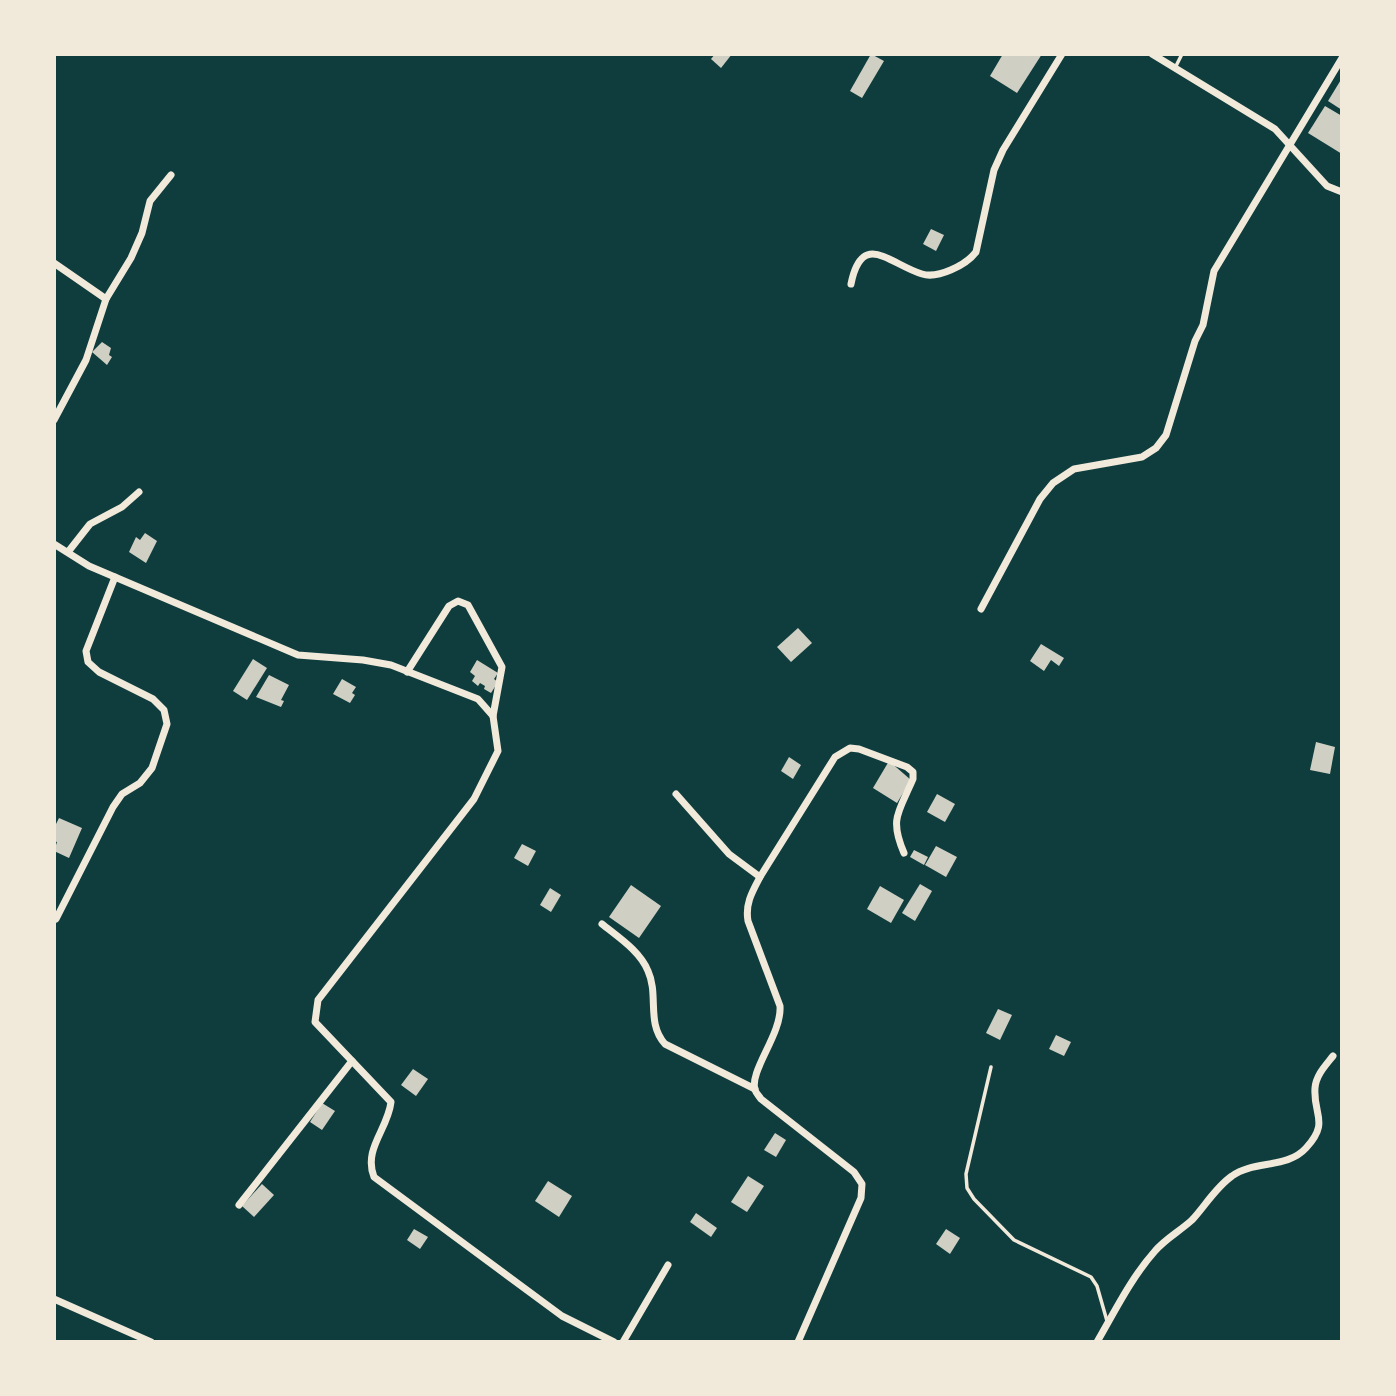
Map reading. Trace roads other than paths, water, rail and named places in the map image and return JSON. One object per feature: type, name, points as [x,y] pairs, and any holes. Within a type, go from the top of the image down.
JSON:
[{"type":"street","points":[[851,284],[854,267],[859,260],[869,255],[894,259],[920,274],[928,275],[936,275],[970,260],[976,253],[995,170],[1003,150],[1062,54]]},
{"type":"street","points":[[1152,54],[1275,129],[1327,186],[1342,192]]},
{"type":"street","points":[[981,609],[1040,499],[1053,483],[1074,469],[1142,457],[1156,448],[1166,435],[1195,341],[1203,325],[1214,271],[1342,58]]},
{"type":"street","points":[[54,420],[86,360],[106,299],[131,258],[142,233],[150,201],[170,175]]},
{"type":"street","points":[[54,263],[106,299]]},
{"type":"street","points":[[68,552],[90,524],[122,507],[139,492]]},
{"type":"street","points":[[54,544],[89,566],[298,655],[391,665],[478,699],[493,716]]},
{"type":"street","points":[[56,919],[113,807],[122,794],[140,783],[152,768],[167,724],[164,710],[153,699],[99,672],[88,662],[86,651],[115,576]]},
{"type":"street","points":[[407,672],[449,606],[458,601],[468,605],[502,667],[493,716],[498,751],[474,799],[318,1000],[315,1022],[391,1102],[370,1155],[370,1167],[374,1177],[562,1316],[614,1342]]},
{"type":"street","points":[[798,1342],[861,1198],[862,1184],[853,1172],[761,1099],[755,1089],[755,1077],[781,1017],[780,1006],[748,921],[747,910],[760,877],[835,757],[850,748],[907,767],[913,772],[913,779],[895,822],[897,837],[904,853]]},
{"type":"street","points":[[676,794],[729,854],[760,877]]},
{"type":"street","points":[[602,924],[643,960],[650,974],[654,1024],[658,1036],[666,1044],[755,1089]]},
{"type":"street","points":[[1097,1342],[1133,1280],[1157,1249],[1192,1219],[1229,1178],[1245,1168],[1291,1159],[1304,1150],[1318,1133],[1320,1115],[1315,1088],[1320,1072],[1333,1056]]},
{"type":"street","points":[[239,1205],[352,1061]]},
{"type":"street","points":[[623,1342],[668,1265]]},
{"type":"street","points":[[54,1299],[151,1342]]},
{"type":"lane","points":[[1175,68],[1182,54]]},
{"type":"lane","points":[[991,1067],[966,1174],[967,1188],[974,1199],[1014,1240],[1091,1277],[1097,1286],[1107,1324]]}]
